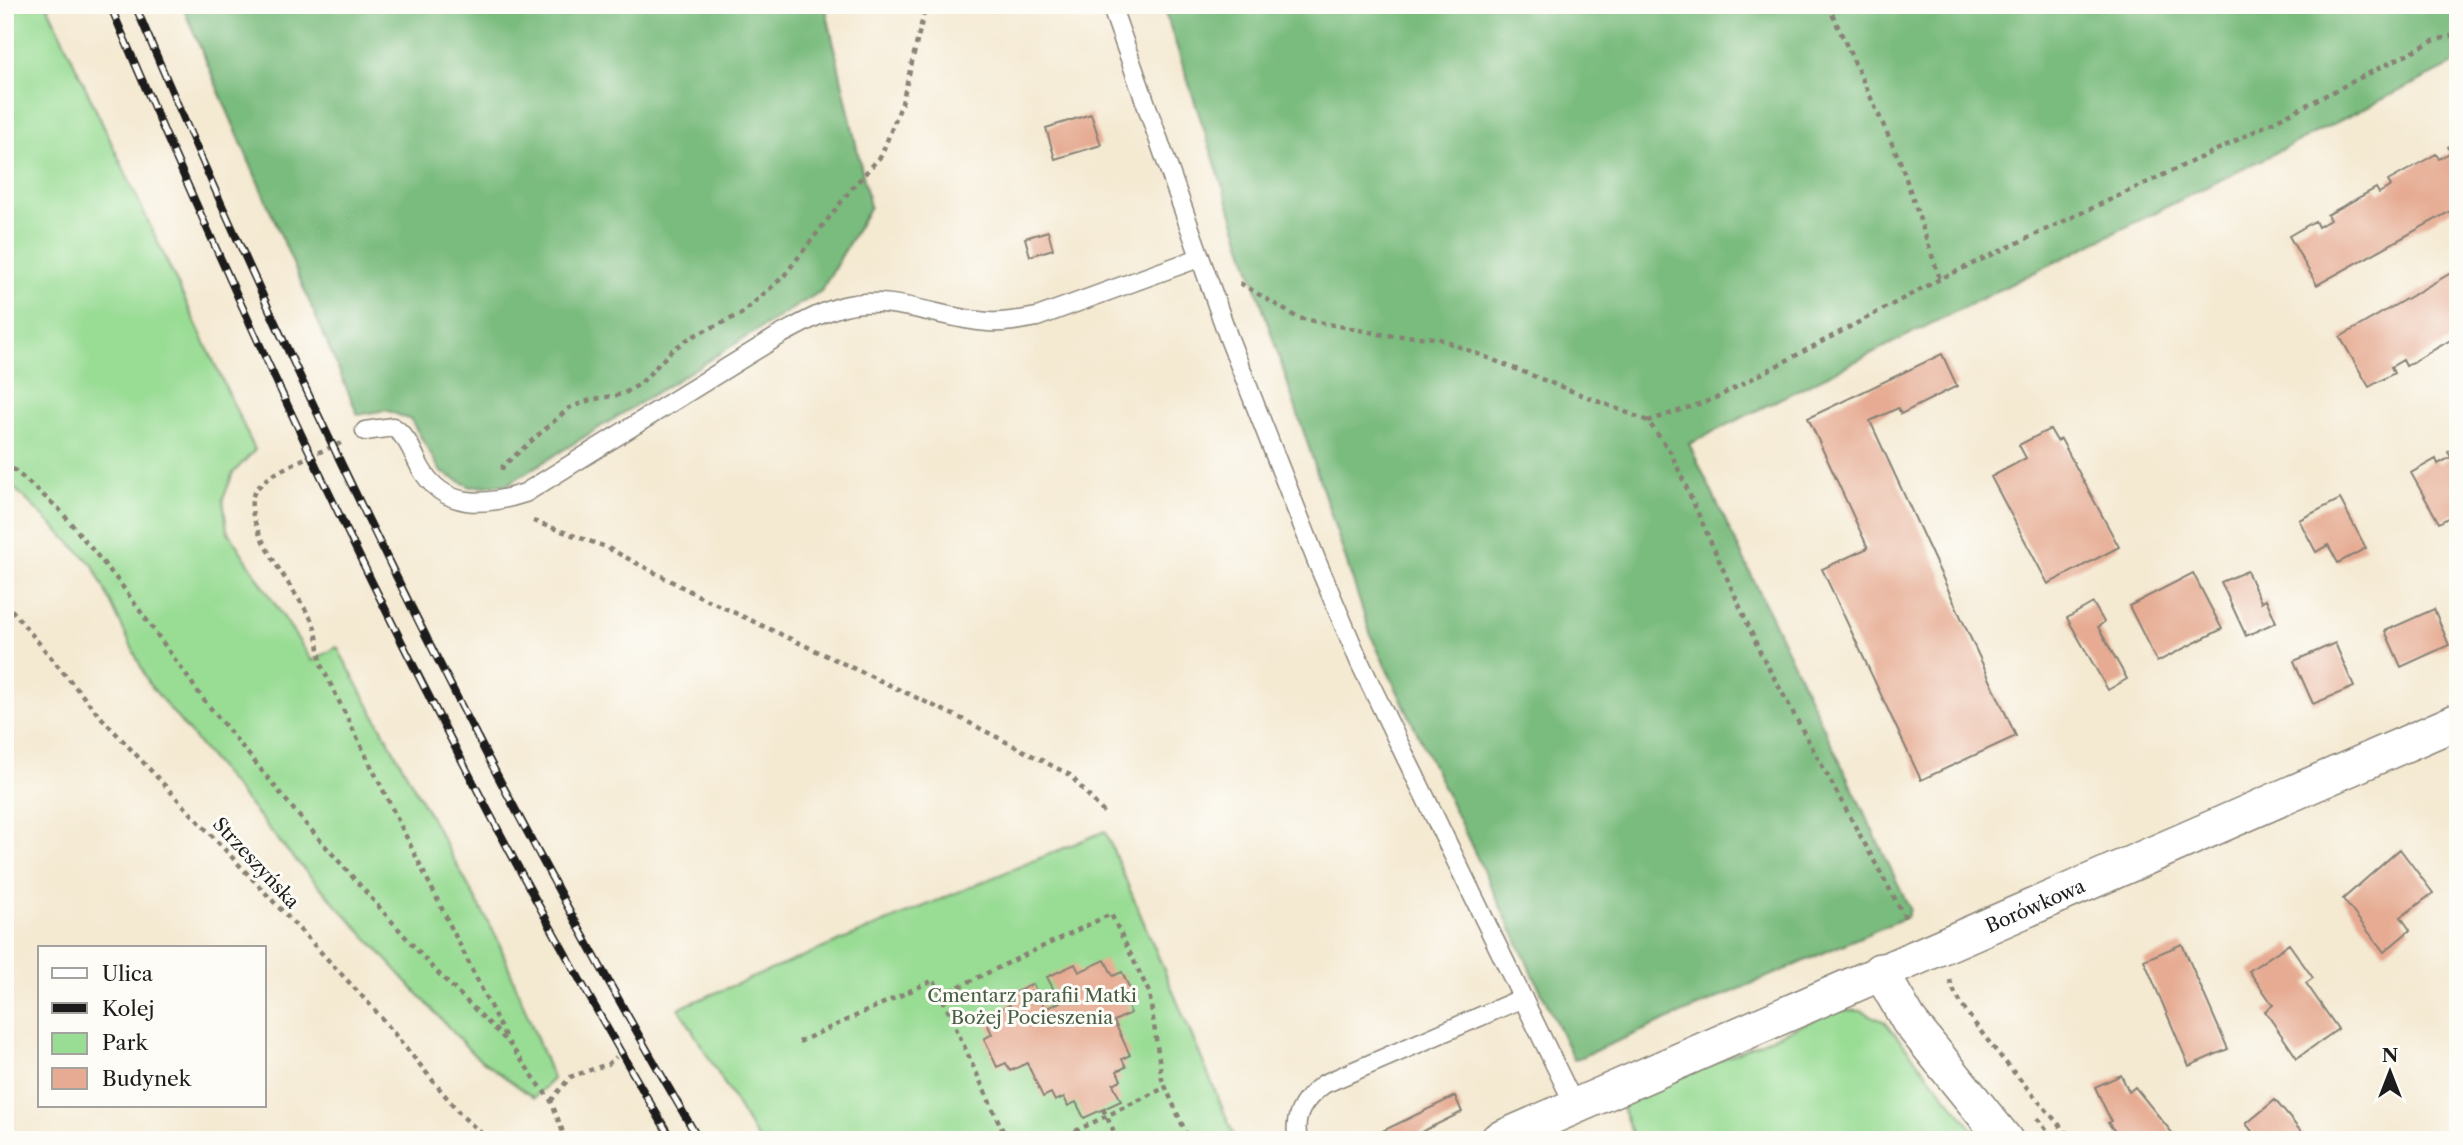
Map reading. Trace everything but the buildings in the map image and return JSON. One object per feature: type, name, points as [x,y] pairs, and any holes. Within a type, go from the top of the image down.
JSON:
[{"type":"street","name":"Borówkowa","points":[[1498,1140],[1574,1104],[2458,721]]},
{"type":"street","points":[[1880,971],[1909,1021],[2005,1140]]},
{"type":"lane","points":[[1111,5],[1199,258],[1340,617],[1574,1104]]},
{"type":"lane","points":[[365,430],[393,427],[407,439],[422,470],[442,491],[469,502],[496,502],[525,493],[780,335],[820,314],[846,306],[872,303],[899,305],[988,322],[1011,321],[1037,317],[1199,258]]},
{"type":"lane","points":[[1298,1140],[1298,1113],[1309,1096],[1324,1084],[1523,998]]},
{"type":"path","points":[[926,5],[913,48],[902,103],[881,156],[852,188],[783,277],[741,314],[691,337],[672,350],[640,384],[624,394],[590,400],[569,408],[502,466],[496,502],[507,512],[606,547],[701,597],[962,719],[1070,775],[1105,814]]},
{"type":"path","points":[[1828,5],[1900,160],[1940,279]]},
{"type":"path","points":[[1648,421],[1714,399],[1940,279],[2223,147],[2433,41],[2458,34]]},
{"type":"path","points":[[1199,258],[1298,318],[1385,335],[1437,338],[1648,421],[1671,453],[1761,654],[1925,952]]},
{"type":"path","points":[[365,430],[263,482],[254,492],[252,518],[313,621],[322,667],[508,1042]]},
{"type":"path","points":[[5,462],[68,519],[120,583],[204,700],[299,816],[432,967],[508,1042],[551,1101],[566,1140]]},
{"type":"path","name":"Strzeszyńska","points":[[5,602],[97,713],[374,1009],[462,1116],[489,1140]]},
{"type":"path","points":[[941,995],[1111,914],[1149,992],[1166,1087],[1189,1140]]},
{"type":"path","points":[[1952,974],[1952,991],[2072,1140]]},
{"type":"path","points":[[799,1042],[934,979],[1007,1140]]},
{"type":"path","points":[[551,1101],[570,1077],[608,1064],[616,1056]]},
{"type":"path","points":[[1057,1140],[1166,1087]]},
{"type":"path","points":[[1103,1109],[1118,1140]]},
{"type":"green space","points":[[5,5],[47,5],[255,450],[233,473],[223,499],[227,530],[312,661],[337,647],[497,938],[553,1079],[534,1098],[473,1054],[289,853],[149,684],[93,565],[5,479]]},
{"type":"green space","points":[[182,5],[825,5],[870,207],[821,291],[508,484],[471,487],[441,472],[411,420],[386,410],[358,415]]},
{"type":"green space","points":[[1163,5],[2452,5],[2458,16],[2458,62],[1689,444],[1910,909],[1907,917],[1574,1060],[1371,636]]},
{"type":"green space","name":"Cmentarz parafii Matki Bożej Pocieszenia","points":[[1105,831],[1236,1140],[758,1140],[679,1008]]},
{"type":"green space","points":[[1836,1010],[1862,1011],[1885,1022],[1982,1140],[1617,1140],[1632,1132],[1620,1103]]},
{"type":"railway","points":[[110,5],[237,295],[372,582],[516,864],[672,1140]]},
{"type":"railway","points":[[135,5],[263,295],[399,582],[544,863],[699,1140]]}]
